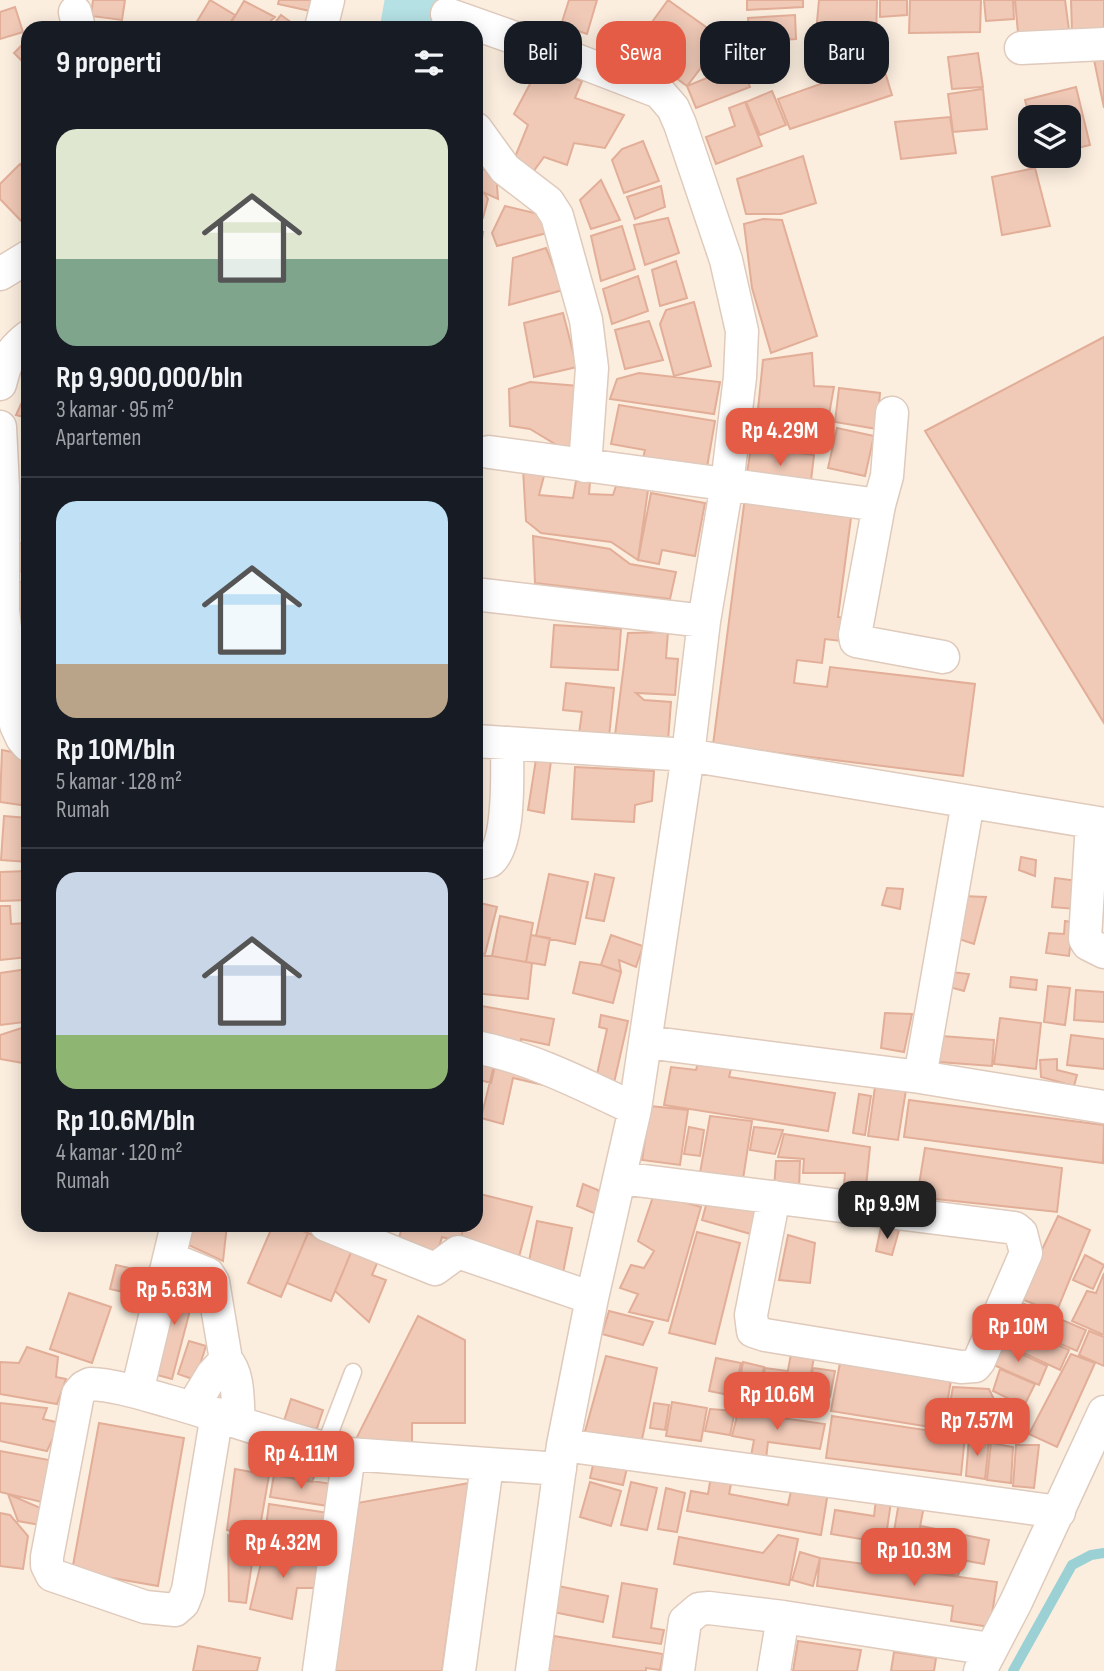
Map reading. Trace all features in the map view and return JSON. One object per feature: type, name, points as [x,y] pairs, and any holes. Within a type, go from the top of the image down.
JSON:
[{"type":"street","points":[[323,21],[328,0]]},
{"type":"street","points":[[445,14],[465,21]]},
{"type":"street","points":[[483,27],[659,92],[673,108],[726,260],[742,331],[740,377],[727,484],[704,621],[688,755],[646,1042],[635,1109],[592,1298],[562,1457],[532,1671]]},
{"type":"street","points":[[1021,48],[1104,44]]},
{"type":"street","points":[[483,139],[505,169],[548,202],[556,216],[586,320],[592,368],[586,466]]},
{"type":"street","points":[[0,274],[21,261]]},
{"type":"street","points":[[0,384],[6,362],[13,349],[21,343]]},
{"type":"street","points":[[892,413],[887,476],[879,505],[856,641],[943,657]]},
{"type":"street","points":[[0,427],[3,487],[1,610],[16,724],[21,736]]},
{"type":"street","points":[[489,452],[879,505]]},
{"type":"street","points":[[483,595],[704,621]]},
{"type":"street","points":[[483,741],[688,755],[1098,823],[1085,939],[1099,952],[1104,952]]},
{"type":"street","points":[[483,862],[490,861],[499,850],[507,810],[507,743]]},
{"type":"street","points":[[919,1077],[968,802]]},
{"type":"street","points":[[646,1042],[919,1077],[1104,1107]]},
{"type":"street","points":[[483,1049],[556,1073],[635,1109]]},
{"type":"street","points":[[620,1178],[774,1197],[1005,1226],[1014,1228],[1021,1233],[1026,1253],[975,1366],[961,1367],[753,1331],[751,1315],[774,1197]]},
{"type":"street","points":[[137,1392],[175,1232]]},
{"type":"street","points":[[343,1232],[435,1269],[458,1252],[592,1298]]},
{"type":"street","points":[[169,1258],[208,1273],[213,1282],[226,1360],[232,1366],[234,1375],[216,1415]]},
{"type":"street","points":[[226,1360],[212,1375],[216,1415],[188,1590],[183,1603],[175,1609],[145,1607],[52,1575],[47,1565],[78,1394],[90,1384],[137,1392],[216,1415],[336,1451],[486,1465],[562,1457],[1059,1512]]},
{"type":"street","points":[[678,1671],[685,1621],[699,1609],[709,1608],[783,1617],[985,1660],[1016,1602],[1104,1412]]},
{"type":"street","points":[[318,1671],[336,1451]]},
{"type":"street","points":[[459,1671],[486,1465]]},
{"type":"street","points":[[774,1671],[783,1617]]},
{"type":"lane","points":[[336,1451],[353,1371]]},
{"type":"building","points":[[93,0],[125,0],[122,20],[91,16]]},
{"type":"building","points":[[210,0],[235,15],[231,21],[197,21]]},
{"type":"building","points":[[279,0],[312,0],[310,11],[278,4]]},
{"type":"building","points":[[569,0],[597,0],[587,34],[582,32],[582,21],[562,21]]},
{"type":"building","points":[[668,0],[700,23],[700,69],[687,86],[684,84],[686,21],[653,21]]},
{"type":"building","points":[[747,0],[803,0],[803,7],[747,10]]},
{"type":"building","points":[[819,0],[877,0],[876,21],[817,21]]},
{"type":"building","points":[[880,0],[907,0],[907,15],[880,17]]},
{"type":"building","points":[[910,0],[981,0],[980,32],[909,33]]},
{"type":"building","points":[[984,0],[1013,0],[1014,19],[986,21]]},
{"type":"building","points":[[1015,0],[1065,0],[1069,30],[1018,33]]},
{"type":"building","points":[[1071,0],[1104,0],[1104,29],[1072,32]]},
{"type":"building","points":[[244,1],[275,17],[271,21],[232,21]]},
{"type":"building","points":[[15,7],[21,33],[0,39],[0,12]]},
{"type":"building","points":[[281,15],[289,21],[276,21]]},
{"type":"building","points":[[795,15],[796,39],[790,39],[790,21],[748,21],[748,18]]},
{"type":"building","points":[[21,46],[21,60],[14,53]]},
{"type":"building","points":[[978,53],[983,87],[952,89],[948,57]]},
{"type":"building","points":[[1104,53],[1104,108],[1093,55]]},
{"type":"building","points":[[700,81],[700,84],[749,84],[750,87],[696,108],[687,86]]},
{"type":"building","points":[[530,84],[581,84],[575,98],[624,115],[605,148],[574,143],[567,165],[544,157],[533,172],[513,162],[528,125],[514,114]]},
{"type":"building","points":[[820,84],[889,84],[892,95],[790,129],[778,99]]},
{"type":"building","points":[[1076,87],[1080,105],[1026,105],[1025,100]]},
{"type":"building","points":[[983,89],[987,129],[953,132],[948,94]]},
{"type":"building","points":[[772,91],[786,125],[760,135],[746,102]]},
{"type":"building","points":[[745,102],[762,146],[716,164],[706,137],[735,126],[729,108]]},
{"type":"building","points":[[1081,108],[1090,145],[1081,147]]},
{"type":"building","points":[[950,117],[956,153],[901,159],[895,122]]},
{"type":"building","points":[[643,141],[659,181],[624,193],[612,160],[622,149]]},
{"type":"building","points":[[803,156],[816,203],[781,214],[746,214],[737,179]]},
{"type":"building","points":[[20,164],[21,221],[0,199],[0,184]]},
{"type":"building","points":[[1035,168],[1050,226],[1002,235],[992,177]]},
{"type":"building","points":[[483,169],[496,172],[498,199],[483,192]]},
{"type":"building","points":[[601,180],[620,220],[591,229],[580,200]]},
{"type":"building","points":[[661,186],[665,207],[635,219],[627,197]]},
{"type":"building","points":[[483,193],[488,199],[483,218]]},
{"type":"building","points":[[505,206],[543,215],[547,233],[497,246],[492,233]]},
{"type":"building","points":[[668,218],[679,253],[645,265],[634,225]]},
{"type":"building","points":[[763,219],[782,220],[817,336],[771,353],[752,288],[744,224]]},
{"type":"building","points":[[622,226],[635,269],[601,281],[591,236]]},
{"type":"building","points":[[546,248],[563,290],[509,305],[513,258]]},
{"type":"building","points":[[676,261],[687,298],[660,306],[652,270]]},
{"type":"building","points":[[638,276],[648,311],[612,324],[603,289]]},
{"type":"building","points":[[694,302],[711,366],[674,376],[660,324],[666,310]]},
{"type":"building","points":[[563,313],[577,367],[534,377],[524,323]]},
{"type":"building","points":[[649,321],[663,360],[625,369],[615,330]]},
{"type":"building","points":[[1104,337],[1104,723],[925,431]]},
{"type":"building","points":[[812,353],[814,386],[834,387],[826,431],[808,428],[799,450],[768,445],[772,420],[757,419],[763,360]]},
{"type":"building","points":[[639,373],[720,382],[714,414],[610,399],[617,379]]},
{"type":"building","points":[[530,382],[579,386],[570,453],[530,429],[510,426],[509,389]]},
{"type":"building","points":[[839,388],[880,393],[877,429],[835,422]]},
{"type":"building","points":[[619,405],[715,421],[706,473],[642,462],[645,450],[611,444]]},
{"type":"building","points":[[837,428],[874,436],[865,476],[828,468]]},
{"type":"building","points":[[751,447],[814,455],[810,489],[746,480]]},
{"type":"building","points":[[523,469],[545,472],[539,495],[573,498],[576,481],[590,482],[589,494],[613,495],[616,486],[648,490],[638,560],[611,542],[541,533],[526,521]]},
{"type":"building","points":[[651,493],[705,503],[695,556],[662,550],[659,564],[638,560]]},
{"type":"building","points":[[745,497],[852,510],[838,617],[852,619],[849,642],[825,639],[822,663],[797,660],[794,683],[827,687],[830,667],[975,684],[963,776],[713,745]]},
{"type":"building","points":[[533,536],[610,549],[630,564],[676,572],[670,599],[535,583]]},
{"type":"building","points":[[21,543],[21,572],[14,572],[12,544]]},
{"type":"building","points":[[19,582],[21,611],[18,611]]},
{"type":"building","points":[[554,625],[621,629],[618,670],[551,667]]},
{"type":"building","points":[[668,632],[666,658],[678,659],[675,695],[636,693],[644,700],[671,702],[668,741],[615,735],[628,633]]},
{"type":"building","points":[[566,683],[614,688],[609,737],[579,734],[582,712],[563,710]]},
{"type":"building","points":[[2,750],[21,754],[21,805],[0,802]]},
{"type":"building","points":[[536,759],[551,761],[544,813],[528,810]]},
{"type":"building","points":[[575,767],[654,771],[652,801],[635,805],[634,822],[572,819]]},
{"type":"building","points":[[4,816],[21,817],[21,861],[1,860]]},
{"type":"building","points":[[1021,857],[1036,860],[1035,876],[1019,870]]},
{"type":"building","points":[[21,871],[21,900],[0,901],[0,872]]},
{"type":"building","points":[[549,874],[588,882],[575,944],[536,936]]},
{"type":"building","points":[[595,874],[614,878],[604,921],[586,918]]},
{"type":"building","points":[[1055,878],[1079,881],[1076,909],[1052,907]]},
{"type":"building","points":[[887,888],[903,889],[900,909],[882,905]]},
{"type":"building","points":[[963,896],[986,897],[974,944],[953,937]]},
{"type":"building","points":[[483,904],[497,907],[483,954]]},
{"type":"building","points":[[0,906],[10,906],[11,924],[21,923],[21,958],[0,960]]},
{"type":"building","points":[[500,916],[533,923],[526,962],[492,956]]},
{"type":"building","points":[[1065,921],[1073,922],[1069,956],[1046,953],[1049,933],[1064,934]]},
{"type":"building","points":[[531,935],[550,938],[545,965],[526,962]]},
{"type":"building","points":[[611,935],[643,946],[636,967],[619,960],[621,972],[601,965]]},
{"type":"building","points":[[483,956],[532,963],[528,999],[483,994]]},
{"type":"building","points":[[580,962],[621,972],[613,1003],[573,993]]},
{"type":"building","points":[[21,970],[21,1022],[0,1025],[0,973]]},
{"type":"building","points":[[951,972],[969,974],[964,991],[946,986]]},
{"type":"building","points":[[1011,977],[1037,980],[1036,990],[1010,987]]},
{"type":"building","points":[[1048,986],[1070,988],[1065,1025],[1044,1022]]},
{"type":"building","points":[[1076,990],[1104,992],[1104,1022],[1074,1020]]},
{"type":"building","points":[[483,1006],[554,1019],[549,1045],[521,1039],[521,1046],[483,1039]]},
{"type":"building","points":[[885,1013],[912,1014],[904,1052],[881,1048]]},
{"type":"building","points":[[601,1015],[628,1021],[614,1083],[596,1079],[607,1029],[599,1027]]},
{"type":"building","points":[[1000,1018],[1041,1023],[1036,1069],[994,1064]]},
{"type":"building","points":[[21,1028],[21,1063],[0,1059],[0,1035]]},
{"type":"building","points":[[1071,1035],[1104,1039],[1104,1069],[1067,1065]]},
{"type":"building","points":[[941,1036],[994,1040],[992,1066],[939,1062]]},
{"type":"building","points":[[701,1052],[734,1057],[729,1077],[835,1093],[828,1131],[664,1105],[671,1067],[696,1070]]},
{"type":"building","points":[[497,1053],[539,1070],[543,1085],[513,1078],[503,1124],[483,1119]]},
{"type":"building","points":[[483,1054],[497,1057],[491,1083],[483,1081]]},
{"type":"building","points":[[1057,1059],[1057,1070],[1077,1075],[1074,1086],[1041,1077],[1040,1060]]},
{"type":"building","points":[[875,1087],[906,1090],[898,1140],[868,1136]]},
{"type":"building","points":[[859,1094],[871,1096],[865,1135],[853,1133]]},
{"type":"building","points":[[909,1100],[1104,1125],[1103,1163],[904,1137]]},
{"type":"building","points":[[650,1106],[688,1110],[680,1165],[642,1160]]},
{"type":"building","points":[[710,1116],[752,1121],[743,1179],[700,1173]]},
{"type":"building","points":[[689,1127],[704,1130],[700,1156],[684,1154]]},
{"type":"building","points":[[754,1127],[783,1130],[775,1154],[750,1150]]},
{"type":"building","points":[[784,1134],[870,1147],[865,1197],[843,1196],[845,1173],[803,1173],[804,1159],[778,1157]]},
{"type":"building","points":[[925,1148],[1062,1168],[1057,1212],[917,1197]]},
{"type":"building","points":[[776,1161],[800,1161],[799,1190],[774,1189]]},
{"type":"building","points":[[583,1184],[598,1190],[602,1201],[594,1213],[577,1206]]},
{"type":"building","points":[[654,1194],[701,1207],[668,1321],[629,1312],[638,1294],[620,1288],[631,1265],[644,1268],[654,1251],[638,1241]]},
{"type":"building","points":[[709,1194],[762,1209],[754,1235],[702,1220]]},
{"type":"building","points":[[483,1195],[532,1207],[519,1257],[460,1242],[462,1232],[483,1232]]},
{"type":"building","points":[[1058,1216],[1090,1230],[1056,1313],[1019,1298]]},
{"type":"building","points":[[537,1221],[572,1228],[563,1273],[528,1266]]},
{"type":"building","points":[[881,1227],[899,1230],[892,1255],[876,1251]]},
{"type":"building","points":[[186,1232],[226,1232],[223,1261],[184,1243]]},
{"type":"building","points":[[270,1232],[308,1233],[281,1297],[248,1283]]},
{"type":"building","points":[[401,1232],[462,1232],[460,1242],[442,1237],[435,1261],[395,1250]]},
{"type":"building","points":[[697,1232],[740,1243],[715,1344],[669,1333]]},
{"type":"building","points":[[308,1233],[352,1250],[331,1301],[287,1283]]},
{"type":"building","points":[[788,1235],[815,1243],[810,1283],[779,1280]]},
{"type":"building","points":[[352,1250],[378,1261],[372,1275],[386,1280],[369,1322],[335,1291]]},
{"type":"building","points":[[1085,1255],[1104,1265],[1093,1289],[1073,1280]]},
{"type":"building","points":[[116,1265],[160,1275],[154,1299],[110,1289]]},
{"type":"building","points":[[1104,1273],[1104,1335],[1072,1321],[1087,1291],[1096,1293]]},
{"type":"building","points":[[175,1275],[198,1280],[172,1379],[150,1373]]},
{"type":"building","points":[[69,1293],[111,1307],[92,1363],[50,1349]]},
{"type":"building","points":[[1024,1304],[1086,1330],[1077,1351],[1014,1324]]},
{"type":"building","points":[[609,1311],[653,1322],[643,1345],[602,1334]]},
{"type":"building","points":[[418,1316],[465,1340],[465,1423],[412,1423],[412,1444],[353,1445]]},
{"type":"building","points":[[1004,1322],[1069,1350],[1060,1370],[996,1340]]},
{"type":"building","points":[[1089,1331],[1104,1337],[1104,1366],[1079,1355]]},
{"type":"building","points":[[189,1341],[206,1346],[195,1380],[178,1374]]},
{"type":"building","points":[[997,1343],[1047,1366],[1039,1385],[989,1363]]},
{"type":"building","points":[[27,1347],[58,1357],[56,1377],[66,1379],[57,1404],[0,1394],[0,1362],[19,1363]]},
{"type":"building","points":[[791,1354],[814,1357],[804,1412],[781,1407]]},
{"type":"building","points":[[1071,1354],[1095,1363],[1057,1447],[1029,1434]]},
{"type":"building","points":[[606,1356],[657,1368],[641,1444],[584,1435]]},
{"type":"building","points":[[716,1358],[741,1363],[734,1396],[709,1391]]},
{"type":"building","points":[[743,1362],[764,1367],[759,1390],[739,1385]]},
{"type":"building","points":[[840,1363],[951,1380],[943,1429],[831,1411]]},
{"type":"building","points":[[765,1368],[788,1371],[784,1392],[762,1389]]},
{"type":"building","points":[[813,1368],[835,1371],[830,1397],[809,1394]]},
{"type":"building","points":[[1000,1369],[1035,1384],[1024,1406],[993,1391]]},
{"type":"building","points":[[953,1387],[989,1389],[1013,1439],[945,1431]]},
{"type":"building","points":[[291,1399],[323,1410],[314,1437],[282,1427]]},
{"type":"building","points":[[672,1402],[707,1408],[701,1441],[666,1436]]},
{"type":"building","points":[[0,1403],[47,1408],[43,1419],[60,1423],[47,1451],[0,1441]]},
{"type":"building","points":[[654,1403],[669,1405],[665,1430],[650,1428]]},
{"type":"building","points":[[710,1409],[735,1411],[730,1435],[705,1431]]},
{"type":"building","points":[[738,1412],[825,1424],[820,1449],[768,1442],[766,1459],[751,1456],[754,1440],[732,1436]]},
{"type":"building","points":[[832,1416],[965,1436],[961,1475],[826,1458]]},
{"type":"building","points":[[99,1423],[184,1438],[158,1586],[72,1571]]},
{"type":"building","points":[[969,1438],[989,1441],[985,1479],[966,1476]]},
{"type":"building","points":[[991,1443],[1013,1447],[1011,1483],[987,1480]]},
{"type":"building","points":[[1016,1445],[1039,1445],[1034,1488],[1013,1486]]},
{"type":"building","points":[[0,1451],[49,1460],[46,1503],[0,1492]]},
{"type":"building","points":[[279,1454],[320,1461],[312,1482],[274,1475]]},
{"type":"building","points":[[594,1461],[627,1468],[623,1485],[590,1478]]},
{"type":"building","points":[[235,1469],[269,1475],[258,1539],[227,1530]]},
{"type":"building","points":[[274,1475],[332,1484],[328,1506],[270,1497]]},
{"type":"building","points":[[711,1476],[732,1479],[729,1494],[788,1505],[792,1486],[828,1492],[821,1535],[687,1511],[691,1491],[708,1494]]},
{"type":"building","points":[[590,1482],[621,1491],[611,1526],[580,1517]]},
{"type":"building","points":[[631,1482],[657,1488],[647,1530],[621,1525]]},
{"type":"building","points":[[469,1483],[442,1671],[331,1671],[357,1503]]},
{"type":"building","points":[[666,1488],[685,1493],[677,1532],[658,1529]]},
{"type":"building","points":[[8,1494],[45,1510],[40,1525],[18,1521]]},
{"type":"building","points":[[876,1499],[891,1502],[885,1543],[831,1534],[835,1510],[874,1516]]},
{"type":"building","points":[[899,1502],[924,1506],[915,1553],[891,1549]]},
{"type":"building","points":[[269,1504],[329,1513],[324,1549],[264,1541]]},
{"type":"building","points":[[0,1513],[10,1515],[28,1536],[23,1569],[0,1566]]},
{"type":"building","points":[[921,1526],[989,1540],[984,1564],[962,1560],[958,1576],[934,1571],[937,1558],[915,1553]]},
{"type":"building","points":[[228,1535],[254,1550],[246,1603],[229,1601]]},
{"type":"building","points":[[778,1535],[798,1539],[789,1585],[674,1564],[679,1537],[763,1553]]},
{"type":"building","points":[[265,1546],[321,1556],[316,1588],[297,1588],[292,1619],[250,1609]]},
{"type":"building","points":[[800,1552],[820,1558],[813,1586],[792,1580]]},
{"type":"building","points":[[820,1558],[997,1582],[990,1627],[951,1621],[953,1606],[817,1586]]},
{"type":"building","points":[[622,1583],[657,1589],[651,1628],[664,1630],[661,1644],[613,1637]]},
{"type":"building","points":[[558,1586],[608,1596],[603,1622],[553,1612]]},
{"type":"building","points":[[554,1636],[663,1654],[660,1670],[646,1668],[646,1671],[548,1671]]},
{"type":"building","points":[[798,1641],[861,1650],[857,1671],[793,1671]]},
{"type":"building","points":[[198,1646],[260,1658],[257,1671],[193,1671]]},
{"type":"building","points":[[894,1652],[936,1658],[934,1671],[891,1671]]},
{"type":"waterway","points":[[409,21],[413,0]]},
{"type":"waterway","points":[[1013,1671],[1072,1565],[1091,1555],[1104,1553]]}]
